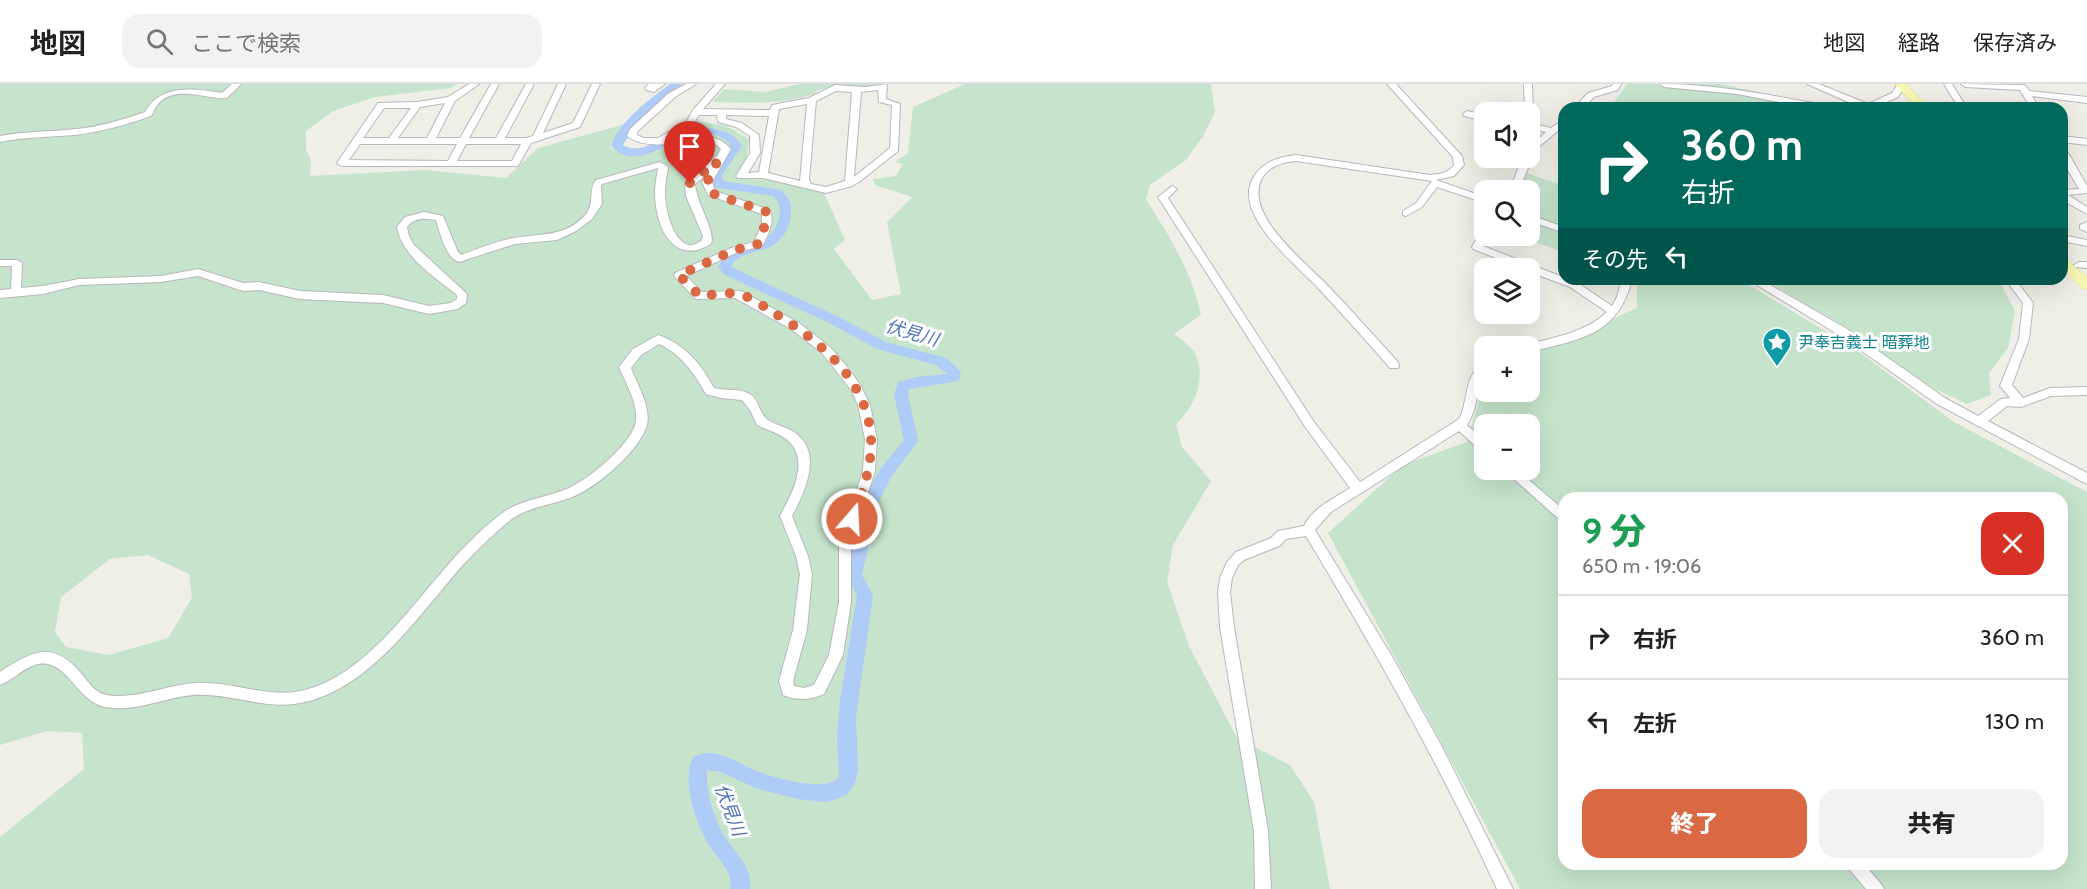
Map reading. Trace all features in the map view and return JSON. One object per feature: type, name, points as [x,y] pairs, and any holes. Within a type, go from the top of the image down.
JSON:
[{"type":"main road","points":[[1898,85],[1911,102]]},
{"type":"main road","points":[[1898,85],[1916,102]]},
{"type":"main road","points":[[2068,261],[2084,268]]},
{"type":"main road","points":[[2068,264],[2087,285]]},
{"type":"street","points":[[0,139],[36,132],[82,131],[103,127],[148,114],[154,102],[165,96],[192,91],[224,96],[237,84]]},
{"type":"street","points":[[475,84],[452,99],[417,105],[381,105],[342,163],[515,164],[532,140],[562,84]]},
{"type":"street","points":[[451,163],[495,84]]},
{"type":"street","points":[[499,141],[530,84]]},
{"type":"street","points":[[357,141],[532,140],[577,126],[596,84]]},
{"type":"street","points":[[653,84],[648,88],[654,89],[661,84]]},
{"type":"street","points":[[0,294],[43,290],[79,282],[161,279],[198,272],[232,285],[259,286],[282,293],[365,297],[429,310],[443,309],[454,306],[462,300],[462,294],[426,265],[401,233],[401,227],[407,219],[416,215],[440,218],[453,253],[459,259],[514,241],[557,237],[589,217],[597,204],[596,186],[599,182],[608,177],[660,165],[663,168],[660,195],[669,233],[677,244],[689,250],[702,245],[708,236],[692,196],[690,183],[717,162],[726,149],[722,142],[707,137],[644,141],[632,136],[633,131],[672,95],[692,84]]},
{"type":"street","points":[[667,140],[689,124],[696,112],[721,84]]},
{"type":"street","points":[[1391,84],[1456,156],[1459,165],[1456,171],[1447,176],[1430,178],[1282,158],[1263,168],[1257,182],[1255,207],[1261,218],[1290,252],[1394,365]]},
{"type":"street","points":[[1528,84],[1529,102]]},
{"type":"street","points":[[1584,102],[1591,95],[1615,88],[1617,84]]},
{"type":"street","points":[[1664,84],[1737,91],[1793,102]]},
{"type":"street","points":[[1811,84],[1855,102]]},
{"type":"street","points":[[1948,84],[1958,102]]},
{"type":"street","points":[[1965,84],[2023,88],[2087,100]]},
{"type":"street","points":[[722,112],[721,120],[739,125],[754,135],[755,153],[741,176],[763,176],[826,190],[849,184],[895,148],[896,104],[882,100],[883,85],[865,90],[835,88],[812,100],[775,107],[763,176]]},
{"type":"street","points":[[1879,102],[1893,96],[1898,85]]},
{"type":"street","points":[[849,184],[856,88]]},
{"type":"street","points":[[2023,88],[2031,102]]},
{"type":"street","points":[[430,141],[452,99]]},
{"type":"street","points":[[807,184],[804,179],[812,100]]},
{"type":"street","points":[[392,141],[417,105]]},
{"type":"street","points":[[696,112],[774,113]]},
{"type":"street","points":[[1467,114],[1474,116]]},
{"type":"street","points":[[1540,142],[1558,126]]},
{"type":"street","points":[[1540,128],[1552,131]]},
{"type":"street","points":[[2068,140],[2087,142]]},
{"type":"street","points":[[2068,160],[2085,186],[2085,191],[2068,193]]},
{"type":"street","points":[[0,679],[39,658],[54,659],[68,666],[91,694],[101,701],[109,702],[132,701],[195,688],[293,698],[331,687],[399,631],[458,563],[507,515],[520,507],[578,489],[612,461],[634,436],[640,426],[642,416],[625,367],[637,352],[658,339],[673,345],[684,355],[700,372],[710,391],[720,394],[744,394],[752,400],[761,422],[794,439],[803,457],[803,480],[786,516],[802,556],[806,574],[800,630],[786,681],[788,691],[804,694],[819,690],[836,655],[845,602],[845,544],[869,471],[871,439],[868,423],[857,389],[826,350],[795,326],[737,294],[700,296],[679,275],[735,250],[758,244],[763,237],[767,212],[711,193],[707,182],[717,162]]},
{"type":"street","points":[[1406,213],[1419,205],[1435,183],[1474,196]]},
{"type":"street","points":[[1172,189],[1163,197],[1310,425],[1358,489]]},
{"type":"street","points":[[2068,198],[2087,211]]},
{"type":"street","points":[[1540,222],[1558,228]]},
{"type":"street","points":[[2068,239],[2087,243]]},
{"type":"street","points":[[1478,246],[1558,279]]},
{"type":"street","points":[[0,263],[17,263],[16,291]]},
{"type":"street","points":[[1574,285],[1613,311]]},
{"type":"street","points":[[1540,346],[1575,338],[1607,320],[1624,294],[1626,285]]},
{"type":"street","points":[[1762,285],[1843,332],[1917,386],[2087,479]]},
{"type":"street","points":[[2014,285],[2028,303],[2024,339],[2006,386],[2021,403]]},
{"type":"street","points":[[1263,889],[1261,831],[1227,627],[1224,592],[1230,570],[1240,556],[1275,542],[1282,535],[1309,530],[1317,517],[1460,425],[1467,417],[1474,385]]},
{"type":"street","points":[[1979,421],[2005,402],[2021,403],[2050,392],[2086,393]]},
{"type":"street","points":[[1460,425],[1474,438]]},
{"type":"street","points":[[1521,480],[1558,512]]},
{"type":"street","points":[[1309,530],[1406,689],[1447,774],[1468,807],[1505,889]]},
{"type":"street","points":[[1859,870],[1876,889]]},
{"type":"green space","points":[[0,84],[457,84],[451,88],[375,97],[333,111],[306,131],[306,150],[311,160],[310,176],[425,170],[506,178],[538,148],[626,124],[610,148],[634,157],[674,144],[697,121],[726,126],[749,139],[746,163],[736,178],[774,180],[824,193],[845,240],[834,249],[872,300],[901,294],[887,222],[912,197],[875,185],[873,179],[896,176],[903,164],[895,162],[908,153],[913,107],[965,84],[1211,84],[1215,112],[1203,136],[1186,160],[1150,185],[1146,199],[1186,269],[1201,315],[1174,334],[1195,353],[1200,373],[1194,400],[1176,424],[1182,447],[1211,481],[1173,545],[1167,582],[1189,646],[1237,738],[1290,765],[1314,802],[1330,889],[0,889],[0,837],[84,769],[82,733],[47,731],[0,745]],"holes":[[[148,555],[189,574],[192,598],[168,638],[109,655],[66,647],[55,632],[61,597],[110,559]]]},
{"type":"green space","points":[[799,84],[876,84],[864,89],[844,85],[817,90],[815,94],[802,98],[777,102],[713,102],[724,89],[766,92]]},
{"type":"green space","points":[[1627,84],[1721,84],[1793,102],[1614,102]]},
{"type":"green space","points":[[1527,173],[1558,184],[1558,250],[1540,244],[1540,180],[1523,180]]},
{"type":"green space","points":[[1637,285],[1749,285],[1855,349],[1954,422],[2087,492],[2087,889],[1520,889],[1328,533],[1403,465],[1467,442],[1474,418],[1474,480],[1540,480],[1540,414],[1475,414],[1479,402],[1540,402],[1540,351],[1637,308]]},
{"type":"green space","points":[[1775,285],[2001,285],[2015,311],[2008,348],[1989,373],[1991,395],[1967,404],[1933,388]]},
{"type":"waterway","name":"伏見川","points":[[677,84],[633,121],[625,130],[617,146],[626,152],[644,152],[681,134],[697,130],[721,134],[733,141],[736,146],[716,175],[717,184],[777,193],[784,202],[786,213],[782,228],[775,238],[767,245],[737,254],[729,259],[724,266],[728,271],[836,321],[882,346],[941,361],[954,372],[954,376],[948,379],[916,382],[903,386],[901,395],[911,441],[885,473],[870,503],[854,575],[865,595],[848,701],[846,736],[849,777],[846,783],[835,792],[812,793],[758,780],[712,761],[699,763],[699,791],[704,810],[714,836],[737,868],[740,875],[740,889]]},
{"type":"place","name":"尹奉吉義士 暗葬地","points":[[1777,368]]},
{"type":"route","points":[[690,183],[717,162],[707,182],[711,193],[722,199],[767,212],[768,217],[763,237],[758,244],[735,250],[679,275],[700,296],[737,294],[750,298],[795,326],[826,350],[857,389],[864,405],[871,439],[869,471],[852,519]]}]
